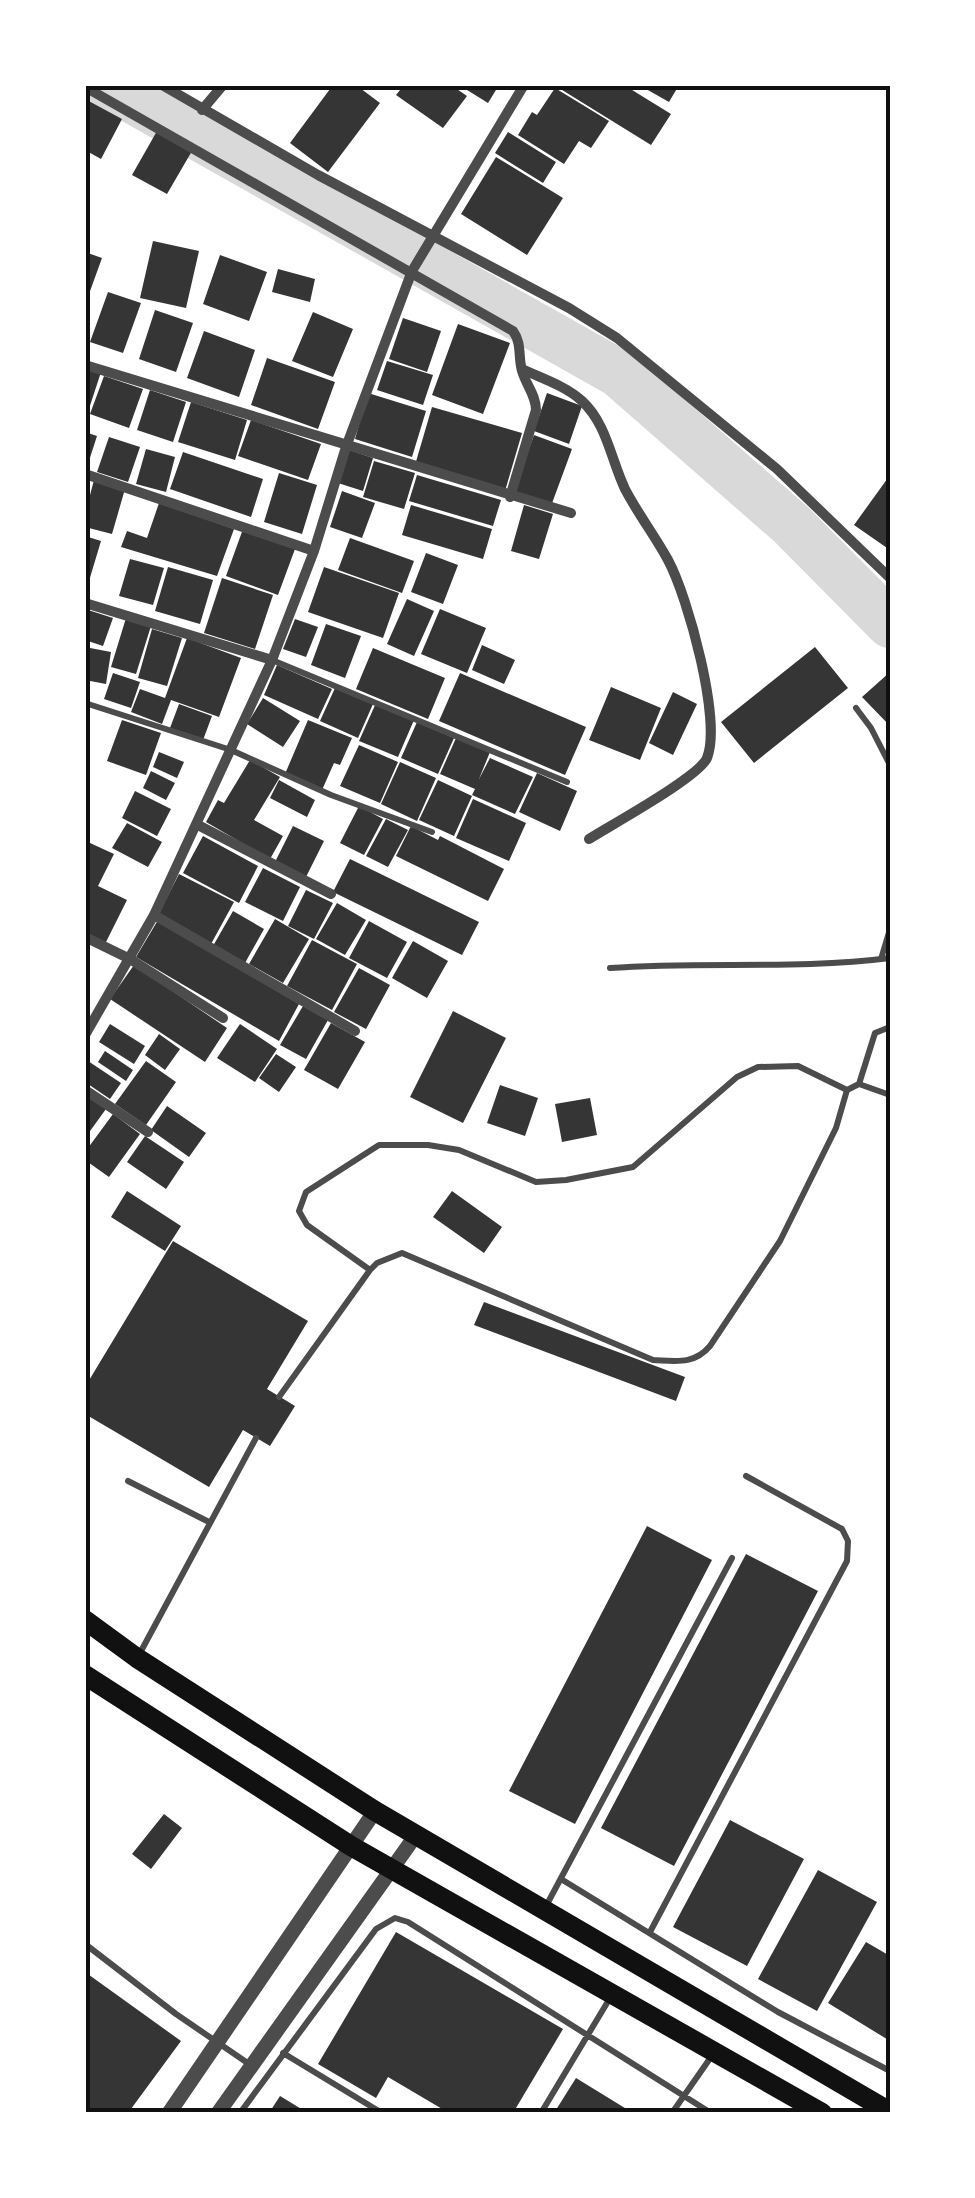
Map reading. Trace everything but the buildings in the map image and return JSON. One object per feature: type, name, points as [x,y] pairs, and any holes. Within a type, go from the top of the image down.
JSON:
[{"type":"highway","points":[[85,1620],[137,1658],[375,1811],[890,2112]]},
{"type":"highway","points":[[85,1674],[393,1871],[822,2112],[837,2084]]},
{"type":"street","points":[[162,85],[431,239],[570,308],[616,338],[777,469],[890,578]]},
{"type":"street","points":[[202,110],[222,85]]},
{"type":"street","points":[[85,1035],[154,916],[272,660],[414,267],[524,85]]},
{"type":"street","points":[[85,87],[414,267],[514,331],[536,410],[510,496]]},
{"type":"street","points":[[85,365],[571,514]]},
{"type":"street","points":[[522,369],[584,402],[606,436],[623,486],[670,562],[687,607],[709,702],[712,740],[706,763],[588,839]]},
{"type":"street","points":[[85,474],[314,551]]},
{"type":"street","points":[[85,604],[272,660]]},
{"type":"street","points":[[198,825],[331,894]]},
{"type":"street","points":[[154,916],[355,1031]]},
{"type":"street","points":[[85,937],[224,1018]]},
{"type":"street","points":[[85,1090],[148,1132]]},
{"type":"street","points":[[168,2113],[375,1811]]},
{"type":"street","points":[[218,2113],[416,1835]]},
{"type":"lane","points":[[272,660],[567,782]]},
{"type":"lane","points":[[85,703],[232,750],[331,795],[432,832]]},
{"type":"lane","points":[[856,708],[890,765]]},
{"type":"lane","points":[[610,968],[674,964],[769,968],[886,959],[890,929]]},
{"type":"lane","points":[[280,1397],[370,1270],[402,1253],[653,1360],[688,1362],[710,1346],[780,1240],[836,1128],[847,1090],[859,1084],[875,1033],[890,1028]]},
{"type":"lane","points":[[370,1270],[306,1225],[298,1211],[306,1192],[379,1144],[428,1144],[459,1150],[536,1182],[566,1180],[633,1167],[736,1077],[758,1067],[798,1066],[847,1090]]},
{"type":"lane","points":[[859,1084],[890,1095]]},
{"type":"lane","points":[[137,1658],[256,1438]]},
{"type":"lane","points":[[650,1932],[847,1561],[848,1541],[842,1529],[746,1476]]},
{"type":"lane","points":[[128,1481],[209,1522]]},
{"type":"lane","points":[[544,1910],[732,1558]]},
{"type":"lane","points":[[562,1879],[778,2012],[890,2071]]},
{"type":"lane","points":[[240,2113],[376,1929],[395,1918],[408,1922],[710,2113]]},
{"type":"lane","points":[[85,1944],[253,2067]]},
{"type":"lane","points":[[541,2113],[613,1992]]},
{"type":"lane","points":[[672,2113],[715,2052]]},
{"type":"lane","points":[[282,2054],[382,2113]]},
{"type":"waterway","points":[[107,85],[618,373],[792,525],[890,624]]}]
